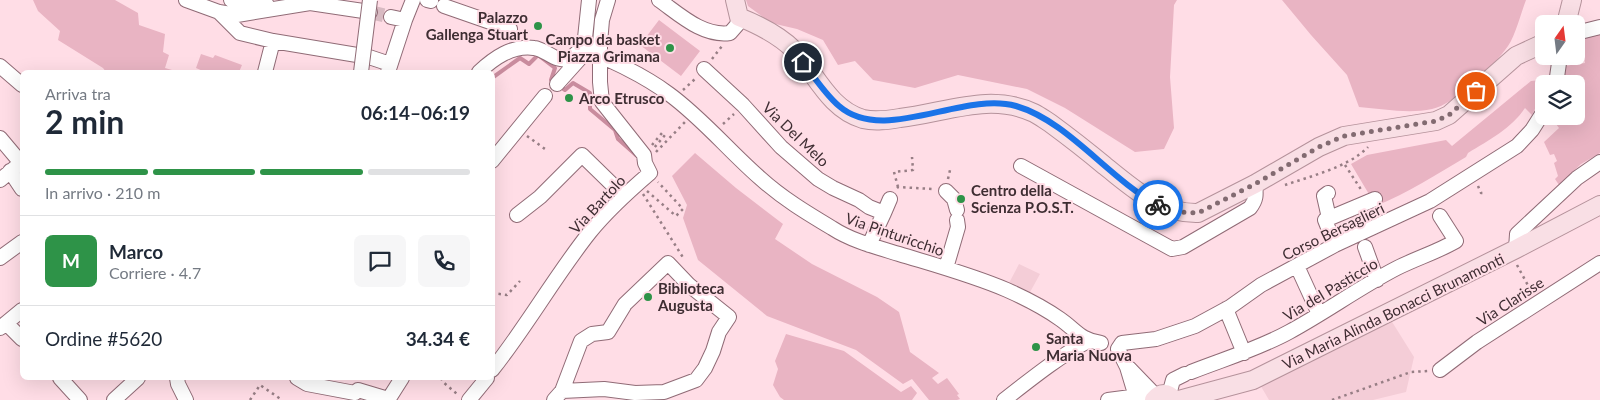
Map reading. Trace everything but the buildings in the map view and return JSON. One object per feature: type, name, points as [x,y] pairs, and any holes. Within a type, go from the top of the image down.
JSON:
[{"type":"main road","points":[[1568,15],[1572,0]]},
{"type":"main road","points":[[737,9],[794,50],[839,107],[852,115],[880,121],[919,116],[980,104],[1015,106],[1034,113],[1050,123],[1144,197],[1162,206],[1189,213],[1198,213],[1255,184],[1319,147],[1344,136],[1436,121],[1449,115],[1516,56],[1535,47]]},
{"type":"main road","name":"Via Maria Alinda Bonacci Brunamonti","points":[[1152,396],[1253,380],[1513,251],[1600,205]]},
{"type":"street","points":[[186,0],[219,12],[237,14],[310,3],[370,6],[361,70]]},
{"type":"street","points":[[231,0],[282,6]]},
{"type":"street","points":[[219,12],[240,33],[369,58],[389,68],[398,18],[413,0]]},
{"type":"street","points":[[589,0],[585,38],[602,102],[644,155],[650,173]]},
{"type":"street","points":[[557,84],[589,51],[608,0]]},
{"type":"street","points":[[659,0],[696,26],[718,33],[730,33],[737,26],[737,9]]},
{"type":"street","points":[[449,4],[510,29]]},
{"type":"street","points":[[1585,31],[1600,27]]},
{"type":"street","points":[[266,70],[274,41]]},
{"type":"street","points":[[481,70],[501,54],[518,49],[534,48],[545,51],[559,60],[589,51]]},
{"type":"street","name":"Via Pinturicchio","points":[[589,51],[637,74],[667,92],[692,113],[761,179],[834,230],[869,244],[1005,289],[1035,303],[1103,344]]},
{"type":"street","points":[[0,66],[20,83]]},
{"type":"street","name":"Via Del Melo","points":[[704,69],[743,105],[781,147],[818,179],[869,207],[884,213]]},
{"type":"street","points":[[495,157],[545,96]]},
{"type":"street","name":"Corso Bersaglieri","points":[[1004,400],[1075,348],[1156,339],[1195,326],[1226,309],[1262,285],[1335,245],[1363,240],[1434,207],[1517,146],[1535,125]]},
{"type":"street","points":[[0,138],[20,185]]},
{"type":"street","points":[[517,215],[540,197],[582,155],[624,196]]},
{"type":"street","points":[[1513,251],[1517,234],[1576,178],[1600,162]]},
{"type":"street","points":[[1021,166],[1172,249],[1183,247],[1250,208],[1255,202],[1255,184]]},
{"type":"street","name":"Via Bartolo","points":[[495,366],[512,345],[590,232],[624,196],[650,173]]},
{"type":"street","points":[[946,190],[954,199],[958,227],[946,268]]},
{"type":"street","points":[[1328,194],[1324,196],[1330,218]]},
{"type":"street","points":[[869,244],[890,199]]},
{"type":"street","points":[[1335,245],[1326,220],[1371,200]]},
{"type":"street","name":"Via del Pasticcio","points":[[1152,396],[1173,380],[1244,353],[1289,332],[1398,268],[1445,248],[1456,241],[1434,207]]},
{"type":"street","points":[[1363,240],[1377,280]]},
{"type":"street","points":[[0,258],[20,243]]},
{"type":"street","points":[[668,263],[689,285],[729,316],[719,332],[705,368],[696,380],[664,392],[635,393],[604,389],[558,396],[580,341],[592,334],[608,332],[625,304],[668,263]]},
{"type":"street","name":"Via Clarisse","points":[[1440,370],[1477,342],[1600,263]]},
{"type":"street","points":[[1297,266],[1320,314]]},
{"type":"street","points":[[1226,309],[1244,353]]},
{"type":"street","points":[[20,312],[3,325],[20,338]]},
{"type":"street","points":[[1103,344],[1127,367],[1152,396]]},
{"type":"street","points":[[62,380],[80,400]]},
{"type":"street","points":[[114,400],[136,380]]},
{"type":"street","points":[[178,380],[184,396]]},
{"type":"street","points":[[300,380],[307,384],[355,393],[358,390],[388,400],[401,380]]},
{"type":"street","points":[[464,397],[485,380]]},
{"type":"street","points":[[1108,400],[1152,396]]},
{"type":"path","points":[[713,133],[743,105]]},
{"type":"path","points":[[644,155],[662,133],[665,135],[651,152],[654,154],[692,113]]},
{"type":"path","points":[[518,129],[545,149]]},
{"type":"path","points":[[1284,186],[1345,164],[1363,153]]},
{"type":"path","points":[[890,199],[898,187],[894,172],[913,170],[912,157]]},
{"type":"path","points":[[1345,164],[1371,200]]},
{"type":"path","points":[[898,187],[946,190],[950,170]]},
{"type":"path","points":[[650,173],[683,209],[676,216],[646,190],[643,195],[680,253]]},
{"type":"path","points":[[1478,186],[1482,193],[1486,193]]},
{"type":"path","points":[[1513,251],[1537,303]]},
{"type":"path","points":[[495,293],[507,295],[520,281]]},
{"type":"path","points":[[1332,400],[1411,372],[1440,370]]},
{"type":"path","points":[[443,380],[464,397]]},
{"type":"path","points":[[250,400],[260,385],[282,400]]},
{"type":"shaded area","points":[[33,0],[115,0],[138,13],[139,25],[165,34],[163,52],[169,55],[165,68],[172,70],[104,70],[58,40],[60,31],[38,11]]},
{"type":"shaded area","points":[[746,0],[1177,0],[1174,5],[1170,77],[1174,128],[1164,149],[1135,152],[1065,108],[1027,89],[958,75],[915,88],[873,80],[855,61],[838,65],[823,40],[797,29],[771,23],[748,6]]},
{"type":"shaded area","points":[[1282,0],[1526,0],[1511,42],[1494,63],[1473,83],[1441,106],[1432,109],[1405,111],[1359,107],[1347,75]]},
{"type":"shaded area","name":"Campo da basket Piazza Grimana","points":[[659,20],[700,51],[681,76],[640,45]]},
{"type":"shaded area","points":[[1600,32],[1600,153],[1581,164],[1559,185],[1555,179],[1558,176],[1554,163],[1557,161],[1554,154],[1550,155],[1544,142],[1559,128],[1557,125],[1585,125],[1585,75],[1562,75],[1564,66],[1585,65],[1585,36]]},
{"type":"shaded area","points":[[201,54],[213,58],[215,55],[242,65],[240,70],[200,70],[196,68]]},
{"type":"shaded area","points":[[1531,81],[1535,81],[1535,109],[1532,115],[1525,108],[1506,128],[1468,153],[1466,157],[1411,189],[1376,206],[1351,164],[1367,155],[1446,140],[1452,146]]},
{"type":"shaded area","points":[[695,153],[783,224],[775,239],[812,264],[877,297],[899,312],[910,352],[939,373],[932,378],[938,384],[947,378],[959,394],[957,395],[960,399],[929,400],[912,379],[903,384],[856,350],[767,316],[698,260],[683,218],[687,205],[672,176]]},
{"type":"shaded area","points":[[1019,264],[1040,274],[1029,294],[1009,283]]},
{"type":"shaded area","points":[[1389,317],[1414,357],[1406,392],[1373,400],[1269,400],[1259,383]]},
{"type":"shaded area","points":[[786,334],[844,351],[901,392],[911,386],[917,393],[912,400],[784,400],[773,385],[778,369],[775,361]]},
{"type":"waterway","points":[[495,76],[520,58],[529,64],[538,55],[555,68],[551,80],[565,90],[573,83],[590,93],[590,109],[615,130],[618,139],[636,155]]},
{"type":"tunnel","points":[[370,12],[391,17]]},
{"type":"way so far","points":[[1158,205],[1180,212],[1198,213],[1255,184],[1319,147],[1344,136],[1436,121],[1449,115],[1476,91]]},
{"type":"place","name":"Palazzo Gallenga Stuart","points":[[538,26]]},
{"type":"place","name":"Campo da basket Piazza Grimana","points":[[670,48]]},
{"type":"place","name":"Arco Etrusco","points":[[569,98]]},
{"type":"place","name":"Centro della Scienza P.O.S.T.","points":[[961,199]]},
{"type":"place","name":"Biblioteca Augusta","points":[[648,297]]},
{"type":"place","name":"Santa Maria Nuova","points":[[1036,347]]},
{"type":"route","points":[[803,62],[839,107],[852,115],[864,119],[880,121],[919,116],[972,104],[987,103],[1015,106],[1034,113],[1069,137],[1144,197],[1158,205]]}]
